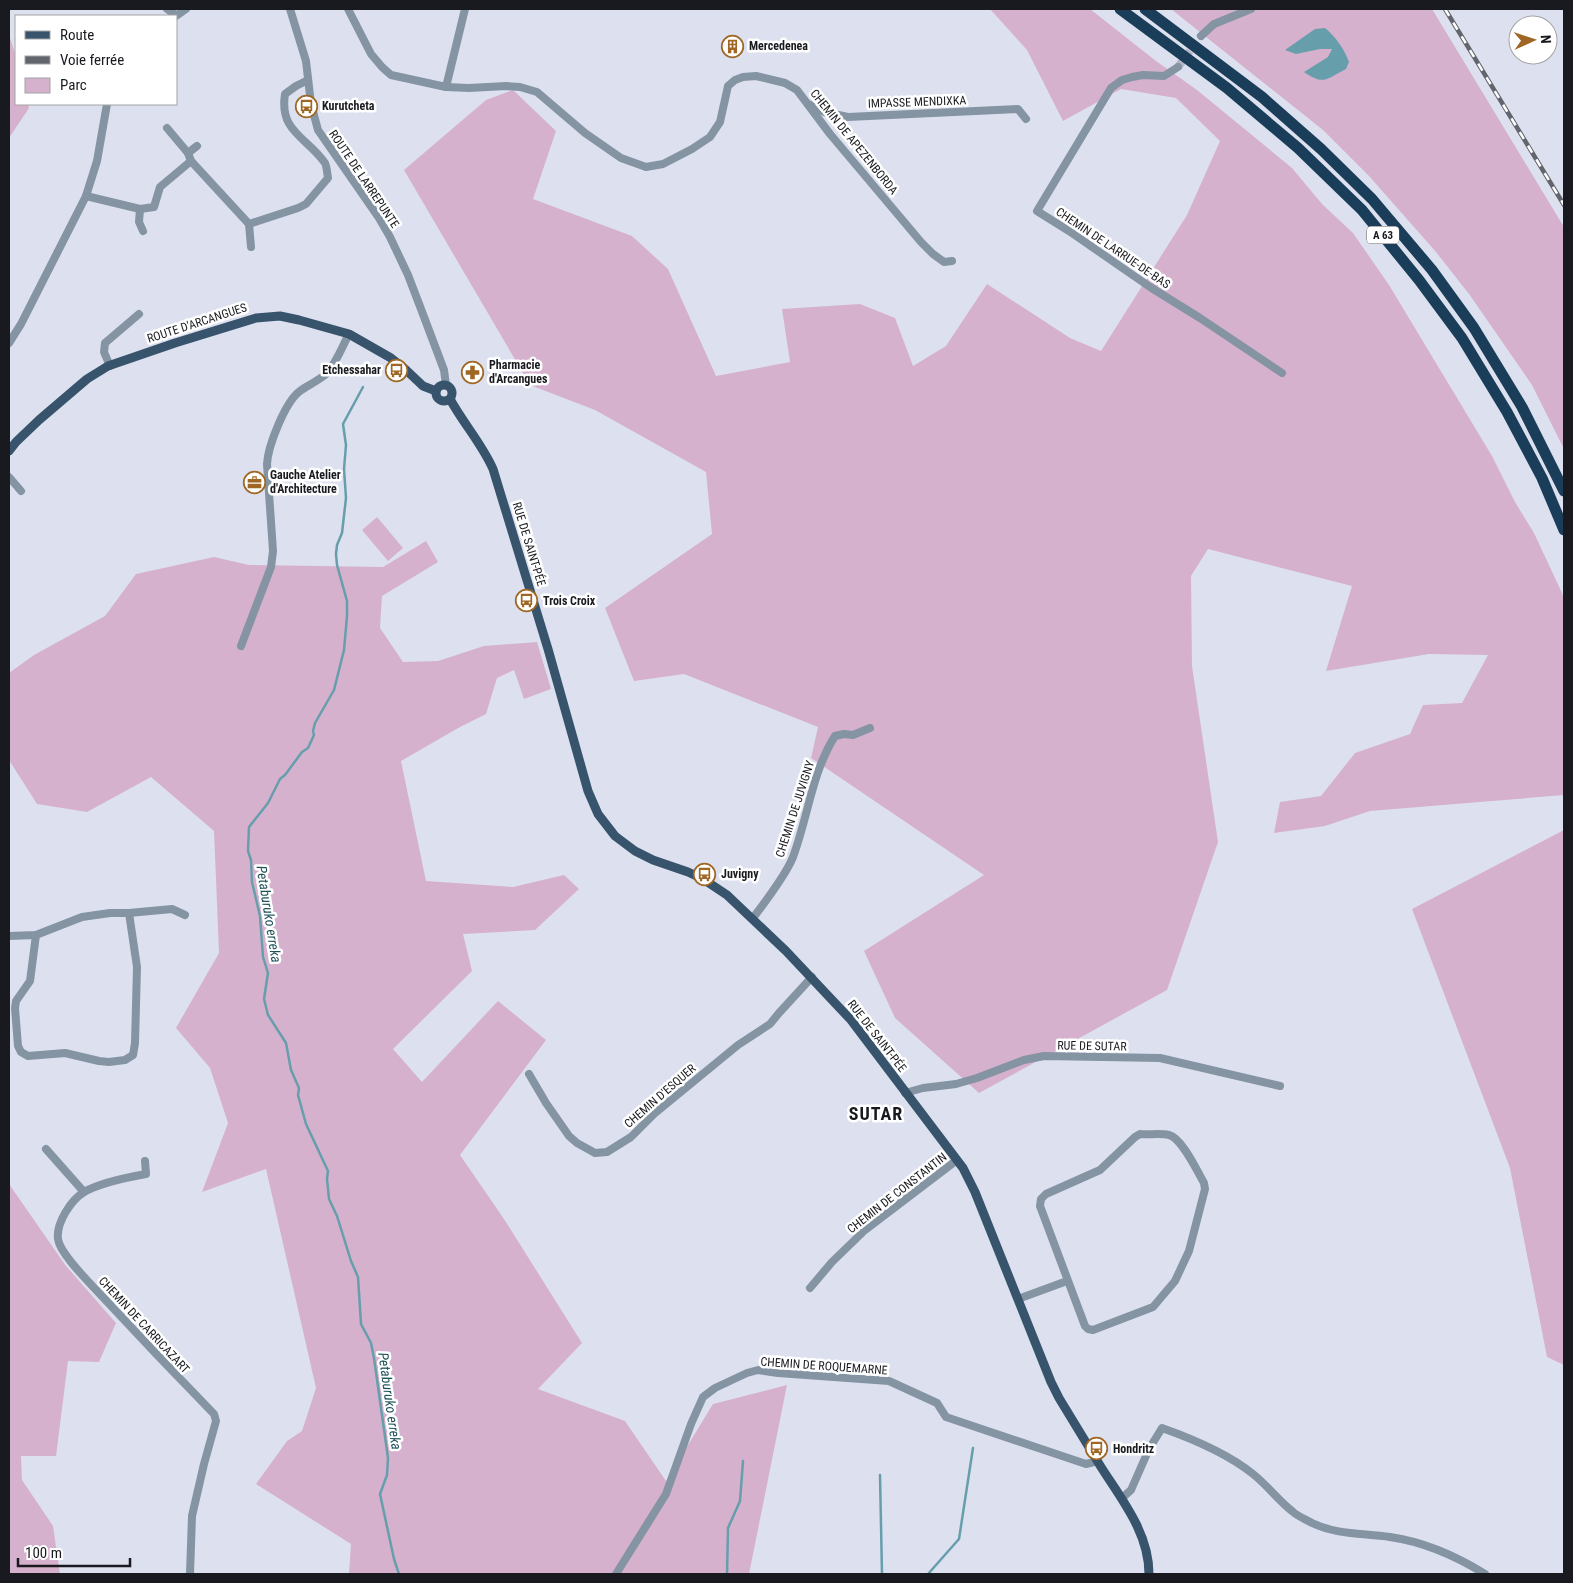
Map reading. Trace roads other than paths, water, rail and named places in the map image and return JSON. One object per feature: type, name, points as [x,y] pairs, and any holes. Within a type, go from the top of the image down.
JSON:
[{"type":"highway","name":"A 63","points":[[1120,9],[1227,88],[1298,148],[1362,210],[1419,280],[1462,338],[1508,412],[1542,478],[1564,530]]},
{"type":"highway","name":"A 63","points":[[1145,9],[1262,97],[1321,149],[1372,199],[1432,270],[1474,328],[1522,407],[1564,491]]},
{"type":"main road","name":"ROUTE D'ARCANGUES","points":[[9,451],[33,426],[82,383],[110,366],[245,320],[262,317],[280,316],[349,334],[391,358],[423,386],[436,391]]},
{"type":"main road","points":[[446,385],[452,389],[453,394],[445,402],[436,396],[436,391],[438,387],[446,385]]},
{"type":"main road","name":"RUE DE SAINT-PÉE","points":[[450,399],[488,456],[493,469],[548,649],[584,778],[593,803],[605,825],[635,852],[688,872],[718,888],[753,918],[812,977],[851,1020],[957,1160],[976,1192],[1018,1299]]},
{"type":"main road","points":[[1018,1299],[1051,1382],[1083,1438],[1122,1498],[1143,1538],[1148,1556],[1149,1574]]},
{"type":"street","name":"ROUTE DE LARREPUNTE","points":[[290,9],[306,61],[312,114],[318,130],[390,237],[408,275],[424,317],[444,370],[446,385]]},
{"type":"street","name":"CHEMIN DE APEZENBORDA","points":[[348,9],[371,54],[391,75],[446,87],[506,86],[520,87],[537,92],[592,138],[621,158],[646,167],[663,164],[692,149],[710,136],[720,122],[728,86],[735,80],[756,76],[785,83],[797,90],[830,134],[911,231],[933,254],[944,262],[952,261]]},
{"type":"street","points":[[446,87],[465,9]]},
{"type":"street","points":[[1201,36],[1214,24],[1251,9]]},
{"type":"street","name":"CHEMIN DE LARRUE-DE-BAS","points":[[1178,67],[1164,76],[1143,75],[1122,80],[1111,88],[1037,211],[1070,230],[1150,287],[1282,373]]},
{"type":"street","points":[[249,224],[306,204],[328,178],[326,164],[289,125],[283,108],[285,94],[308,80]]},
{"type":"street","name":"IMPASSE MENDIXKA","points":[[808,103],[824,112],[848,116],[1018,109],[1026,119]]},
{"type":"street","points":[[9,343],[21,324],[86,196],[97,161],[107,105]]},
{"type":"street","points":[[167,128],[188,153],[191,161],[249,224],[251,247]]},
{"type":"street","points":[[188,153],[197,146]]},
{"type":"street","points":[[86,196],[140,209],[154,206],[160,187],[191,161]]},
{"type":"street","points":[[140,209],[139,222],[143,231]]},
{"type":"street","points":[[110,366],[104,352],[105,343],[138,314]]},
{"type":"street","points":[[241,646],[271,567],[273,551],[268,454],[290,400],[326,374],[349,334]]},
{"type":"street","points":[[9,477],[21,491]]},
{"type":"street","name":"CHEMIN DE JUVIGNY","points":[[753,918],[793,858],[827,748],[835,736],[853,735],[870,728]]},
{"type":"street","points":[[9,936],[36,935],[82,917],[110,913],[172,909],[185,914]]},
{"type":"street","points":[[36,935],[30,981],[16,1000],[14,1008],[18,1046],[22,1052],[28,1056],[65,1053],[99,1061],[126,1060],[133,1055],[135,1043],[137,967],[129,913]]},
{"type":"street","name":"CHEMIN D'ESQUER","points":[[529,1074],[569,1136],[595,1153],[607,1152],[631,1137],[654,1114],[738,1045],[770,1024],[812,977]]},
{"type":"street","name":"RUE DE SUTAR","points":[[905,1093],[923,1088],[956,1084],[1024,1060],[1044,1056],[1160,1058],[1280,1086]]},
{"type":"street","points":[[1140,1134],[1168,1135],[1176,1138],[1204,1183],[1205,1190],[1189,1251],[1174,1281],[1153,1308],[1094,1330],[1088,1330],[1067,1281],[1040,1206],[1041,1199],[1046,1194],[1100,1170],[1140,1134]]},
{"type":"street","points":[[46,1148],[84,1192],[111,1182],[146,1174],[145,1161]]},
{"type":"street","name":"CHEMIN DE CONSTANTIN","points":[[810,1288],[832,1262],[865,1230],[957,1160]]},
{"type":"street","name":"CHEMIN DE CARRICAZART","points":[[84,1192],[66,1210],[59,1227],[58,1240],[71,1262],[137,1335],[214,1414],[216,1422],[192,1516],[190,1574]]},
{"type":"street","points":[[1018,1299],[1067,1281]]},
{"type":"street","name":"CHEMIN DE ROQUEMARNE","points":[[616,1574],[666,1494],[691,1424],[703,1397],[715,1388],[758,1370],[889,1381],[937,1403],[946,1416],[1086,1464],[1098,1461]]},
{"type":"street","points":[[1122,1498],[1131,1490],[1149,1449],[1162,1428],[1234,1460],[1255,1475],[1293,1512],[1312,1523],[1334,1530],[1361,1535],[1390,1537],[1427,1545],[1462,1560],[1485,1574]]},
{"type":"water","points":[[1325,28],[1339,44],[1349,62],[1346,69],[1325,80],[1321,80],[1304,72],[1328,57],[1332,49],[1320,49],[1296,54],[1285,50],[1315,29]]},
{"type":"waterway","name":"Petaburuko erreka","points":[[363,387],[343,424],[346,445],[344,469],[346,498],[342,533],[337,545],[336,554],[337,565],[347,601],[344,650],[334,690],[315,723],[314,735],[308,748],[302,752],[280,779],[268,803],[249,827],[248,851],[251,860],[252,882],[260,916],[263,957],[268,973],[264,999],[268,1015],[286,1043],[291,1070],[299,1088],[298,1095],[306,1124],[328,1171],[329,1199],[337,1216],[358,1277],[361,1324],[371,1343],[388,1458],[387,1475],[380,1494],[399,1574]]},
{"type":"waterway","points":[[928,1574],[959,1539],[973,1448]]},
{"type":"waterway","points":[[727,1574],[728,1528],[740,1501],[743,1461]]},
{"type":"waterway","points":[[880,1475],[882,1574]]},
{"type":"tunnel","points":[[1178,67],[1201,36]]},
{"type":"railway","points":[[1445,9],[1564,205]]},
{"type":"place","name":"Mercedenea","points":[[733,46]]},
{"type":"place","name":"Kurutcheta","points":[[306,106]]},
{"type":"place","name":"Etchessahar","points":[[397,370]]},
{"type":"place","name":"Pharmacie d'Arcangues","points":[[473,372]]},
{"type":"place","name":"Gauche Atelier d'Architecture","points":[[254,482]]},
{"type":"place","name":"Trois Croix","points":[[527,601]]},
{"type":"place","name":"Juvigny","points":[[705,874]]},
{"type":"place","name":"Hondritz","points":[[1097,1449]]},
{"type":"district","name":"SUTAR","points":[[876,1114]]}]
